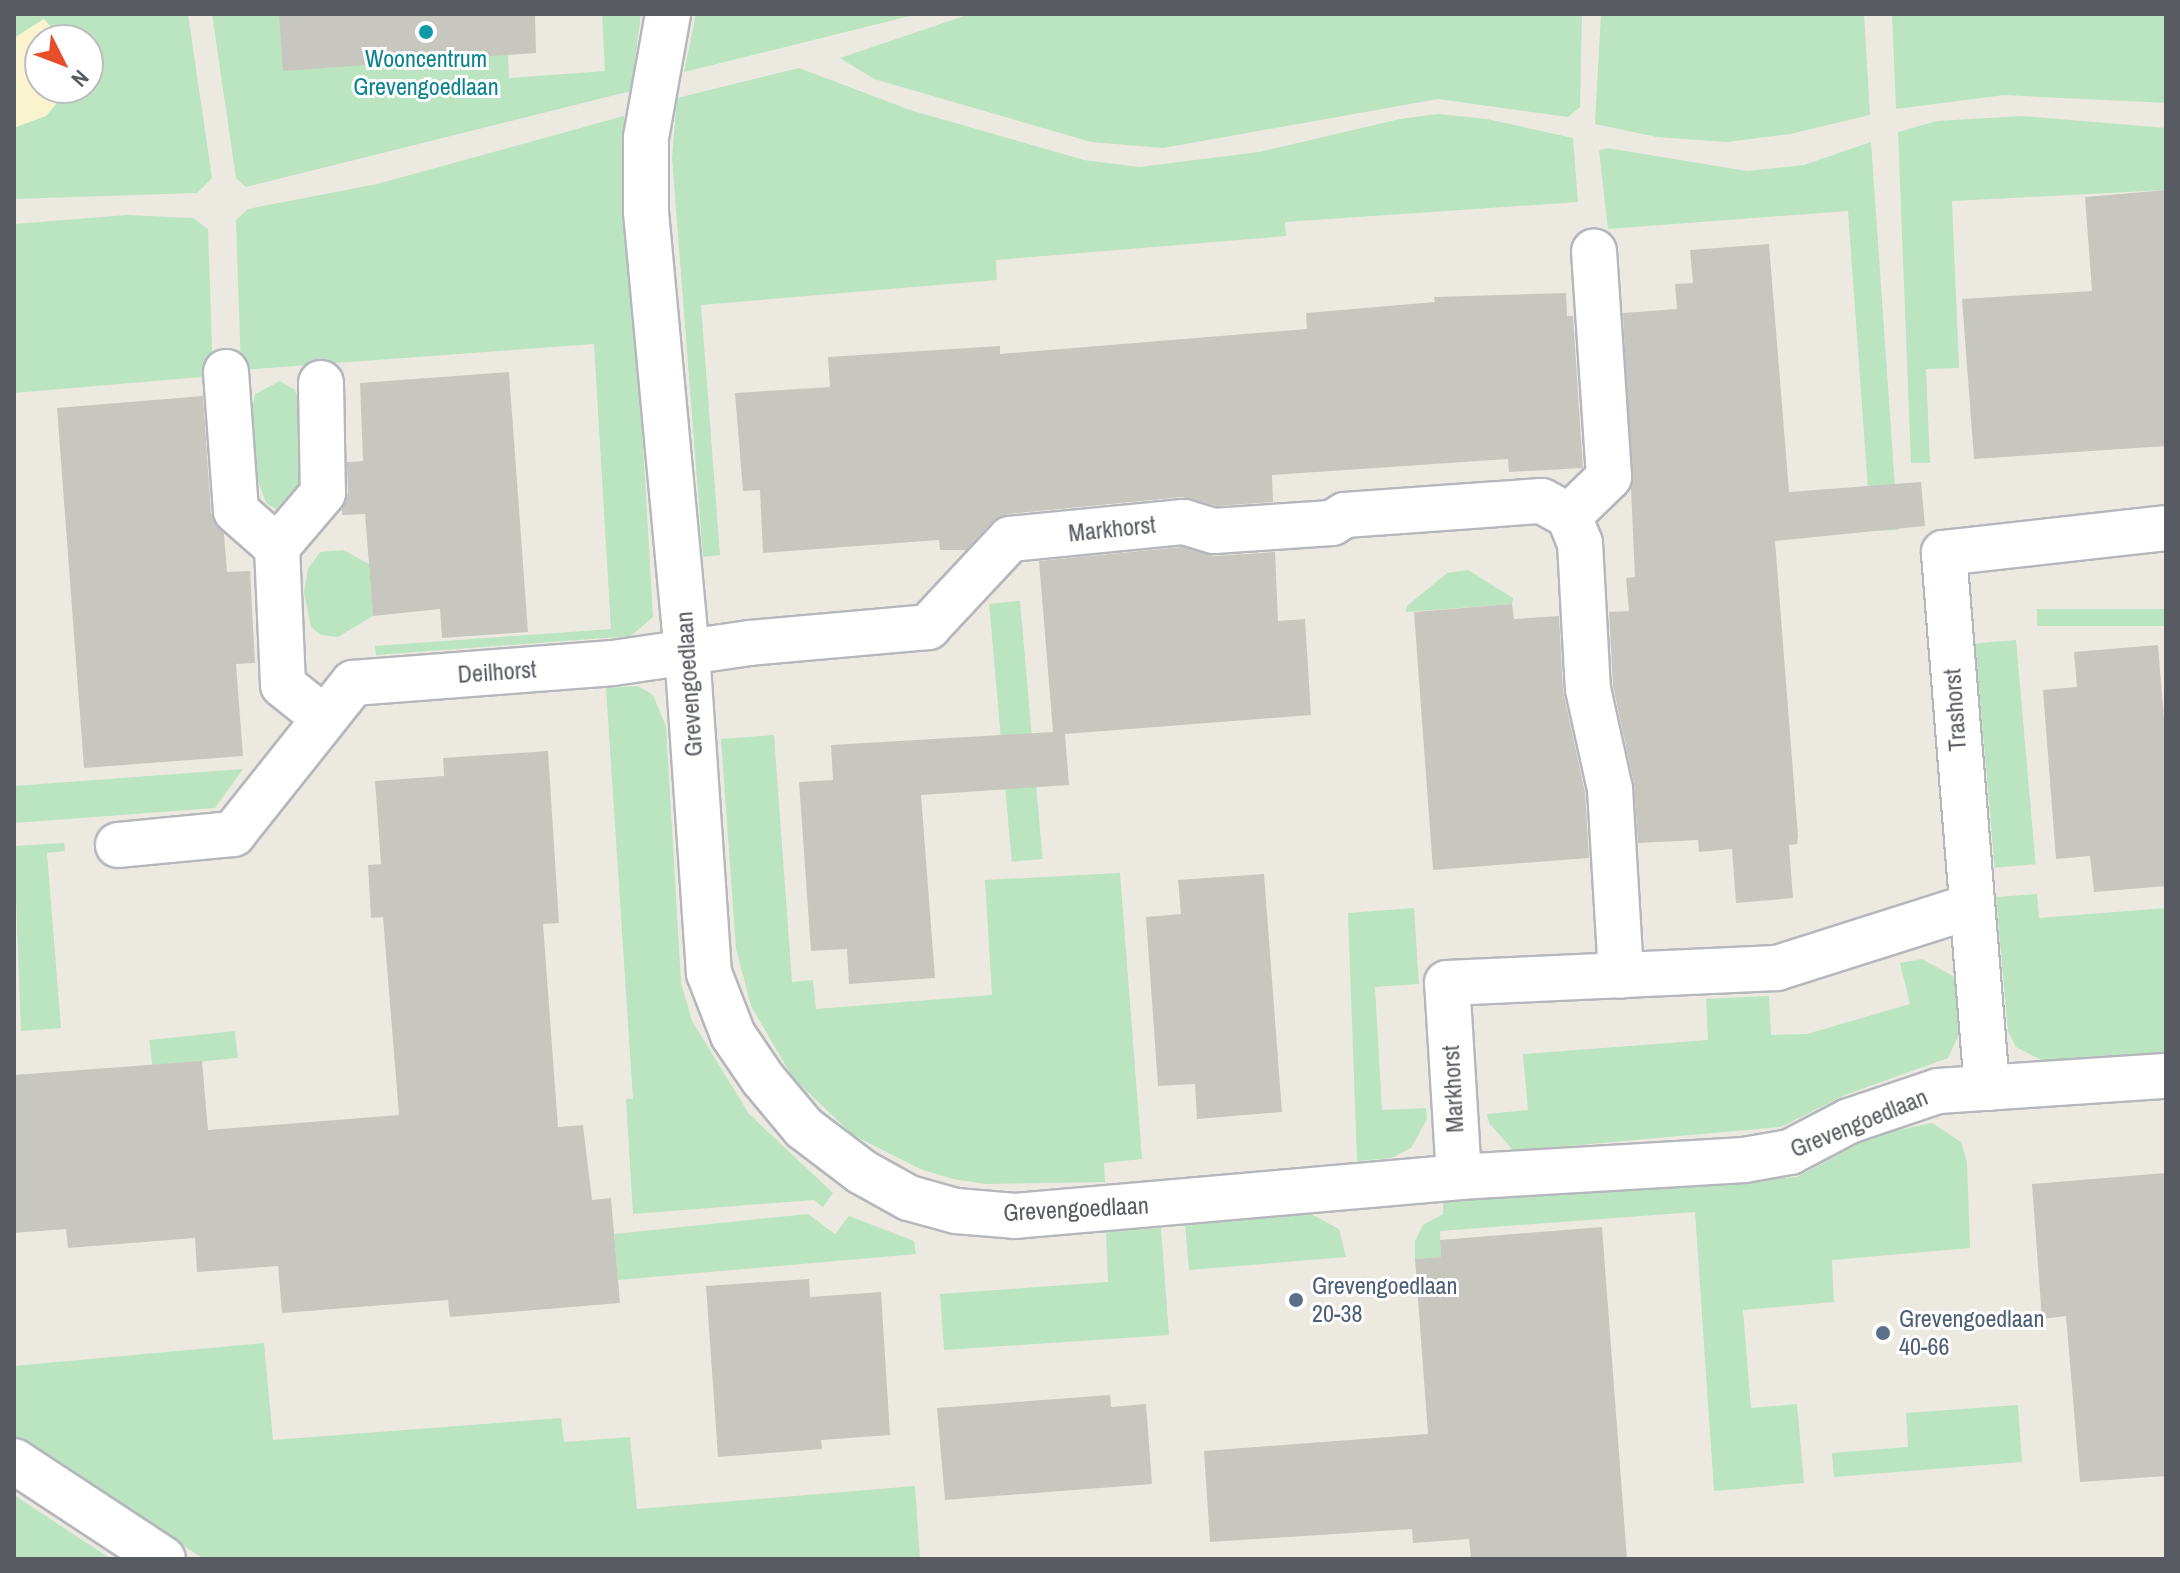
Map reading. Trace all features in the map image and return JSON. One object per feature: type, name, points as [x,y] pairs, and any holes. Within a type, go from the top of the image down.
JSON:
[{"type":"street","name":"Grevengoedlaan","points":[[668,14],[646,138],[646,212],[687,651],[709,973],[733,1035],[763,1079],[804,1128],[862,1172],[909,1198],[956,1211],[1015,1216],[1459,1177],[1775,1155],[1898,1102],[1938,1091],[2166,1076]]},
{"type":"street","points":[[1594,251],[1609,477],[1569,516],[1580,543],[1588,689],[1610,789],[1621,976]]},
{"type":"street","points":[[226,372],[236,511],[277,547]]},
{"type":"street","points":[[321,383],[323,493],[277,547],[283,685],[324,718]]},
{"type":"street","name":"Markhorst","points":[[687,651],[928,627],[1010,539],[1184,522],[1214,531],[1332,523],[1345,515],[1542,501],[1569,516]]},
{"type":"street","name":"Trashorst","points":[[1987,1088],[1969,907],[1944,553],[2166,528]]},
{"type":"street","name":"Deilhorst","points":[[118,845],[233,834],[353,683],[613,663],[687,651]]},
{"type":"street","name":"Markhorst","points":[[1459,1177],[1447,983],[1777,968],[1969,907]]},
{"type":"street","points":[[14,1461],[163,1559]]},
{"type":"green space","points":[[14,14],[188,14],[212,178],[197,193],[14,199],[14,122],[17,127],[45,104],[104,104],[104,24],[48,24],[44,19],[36,24],[24,24],[24,32],[14,38]]},
{"type":"green space","points":[[212,14],[279,14],[508,55],[509,78],[605,71],[602,14],[641,14],[631,91],[246,187],[236,178]]},
{"type":"green space","points":[[696,14],[918,14],[684,72]]},
{"type":"green space","points":[[970,14],[1582,14],[1580,107],[1568,117],[1438,99],[1163,148],[1091,142],[874,79],[840,58]]},
{"type":"green space","points":[[1601,14],[1864,14],[1870,115],[1790,134],[1727,142],[1657,137],[1595,124]]},
{"type":"green space","points":[[1892,14],[2166,14],[2166,103],[2004,95],[1896,109]]},
{"type":"green space","points":[[799,68],[910,110],[1084,160],[1139,167],[1259,152],[1400,119],[1438,114],[1487,119],[1573,138],[1578,202],[1285,222],[1286,236],[996,260],[997,280],[701,305],[720,555],[703,557],[672,158],[677,98]]},
{"type":"green space","points":[[624,116],[653,617],[631,636],[376,655],[375,646],[611,629],[594,344],[241,370],[236,220],[248,209],[377,184]]},
{"type":"green space","points":[[2022,116],[2166,128],[2166,190],[1952,201],[1959,368],[1926,369],[1930,463],[1911,463],[1898,132],[1937,121]]},
{"type":"green space","points":[[1871,142],[1898,530],[1871,531],[1848,211],[1608,229],[1599,151],[1607,148],[1747,171],[1804,165]]},
{"type":"green space","points":[[127,215],[193,218],[208,229],[213,376],[14,393],[14,224]]},
{"type":"green space","points":[[280,381],[295,390],[305,416],[308,453],[299,490],[279,511],[266,503],[251,461],[250,420],[255,394]]},
{"type":"green space","points":[[343,550],[369,564],[373,616],[338,637],[321,635],[311,627],[304,592],[308,569],[320,552]]},
{"type":"green space","points":[[1468,570],[1513,598],[1512,604],[1406,612],[1407,606],[1447,573]]},
{"type":"green space","points":[[1020,601],[1043,859],[1012,862],[989,604]]},
{"type":"green space","points":[[2037,609],[2166,609],[2166,626],[2037,626]]},
{"type":"green space","points":[[2016,640],[2036,864],[1995,868],[1975,644]]},
{"type":"green space","points":[[638,686],[653,695],[666,726],[681,983],[692,1021],[749,1114],[833,1193],[823,1207],[814,1200],[633,1214],[626,1099],[633,1099],[606,688]]},
{"type":"green space","points":[[774,735],[792,982],[813,980],[816,1009],[992,995],[985,880],[1120,873],[1142,1159],[1104,1163],[1105,1182],[986,1184],[953,1179],[920,1169],[853,1135],[793,1078],[751,1006],[736,949],[721,739]]},
{"type":"green space","points":[[243,769],[215,808],[14,823],[14,786]]},
{"type":"green space","points":[[64,843],[65,851],[47,853],[61,1028],[21,1031],[14,846]]},
{"type":"green space","points":[[2037,894],[2039,918],[2166,908],[2166,1053],[2045,1062],[2016,1047],[2008,1031],[1996,897]]},
{"type":"green space","points":[[1414,908],[1419,984],[1375,987],[1382,1110],[1426,1108],[1427,1119],[1411,1148],[1392,1158],[1357,1161],[1348,913]]},
{"type":"green space","points":[[1922,959],[1953,976],[1960,993],[1961,1030],[1948,1058],[1845,1095],[1781,1127],[1514,1151],[1489,1123],[1487,1114],[1528,1110],[1523,1054],[1708,1040],[1706,999],[1769,996],[1771,1035],[1807,1034],[1910,1004],[1900,963]]},
{"type":"green space","points":[[235,1031],[238,1058],[152,1067],[149,1040]]},
{"type":"green space","points":[[1932,1123],[1961,1142],[1967,1162],[1970,1248],[1832,1260],[1834,1302],[1743,1310],[1751,1408],[1797,1404],[1804,1483],[1714,1491],[1695,1212],[1440,1231],[1441,1257],[1415,1259],[1415,1241],[1423,1225],[1443,1214],[1443,1201],[1797,1177],[1875,1135]]},
{"type":"green space","points":[[808,1214],[835,1234],[849,1216],[914,1241],[916,1254],[618,1280],[614,1234]]},
{"type":"green space","points":[[1311,1214],[1339,1229],[1346,1257],[1189,1270],[1185,1224]]},
{"type":"green space","points":[[1161,1228],[1169,1335],[944,1350],[940,1294],[1108,1282],[1106,1232]]},
{"type":"green space","points":[[264,1343],[273,1440],[561,1418],[564,1442],[630,1437],[637,1509],[915,1486],[920,1559],[204,1559],[14,1435],[14,1366]]},
{"type":"green space","points":[[2018,1405],[2022,1462],[1834,1477],[1832,1453],[1908,1447],[1906,1413]]},
{"type":"green space","points":[[14,1495],[111,1559],[14,1559]]},
{"type":"sand","points":[[24,32],[24,104],[56,104],[46,116],[16,127],[14,38]]},
{"type":"building","name":"Wooncentrum Grevengoedlaan","points":[[279,14],[535,14],[536,53],[283,71]]},
{"type":"building","points":[[2166,190],[2166,446],[1974,459],[1962,299],[2092,291],[2085,197]]},
{"type":"building","points":[[1769,244],[1789,492],[1921,482],[1925,526],[1775,541],[1798,836],[1797,844],[1789,845],[1793,898],[1736,903],[1732,849],[1699,852],[1698,840],[1638,843],[1634,784],[1613,686],[1609,612],[1629,611],[1626,578],[1635,577],[1623,313],[1677,309],[1675,284],[1693,283],[1690,250]]},
{"type":"building","points":[[1566,293],[1567,316],[1573,316],[1583,468],[1509,472],[1508,459],[1272,475],[1273,502],[1217,506],[1182,497],[1008,514],[992,522],[966,550],[940,550],[939,540],[763,553],[760,490],[743,491],[735,393],[830,387],[828,357],[1000,346],[1000,354],[1307,329],[1306,313],[1435,302],[1434,297]]},
{"type":"building","points":[[509,372],[528,632],[442,638],[440,609],[373,616],[365,514],[342,515],[348,493],[347,462],[363,461],[360,383]]},
{"type":"building","points":[[203,396],[211,513],[224,534],[227,572],[250,571],[255,663],[236,664],[243,756],[84,768],[57,408]]},
{"type":"building","points":[[1182,547],[1215,556],[1275,552],[1278,621],[1305,619],[1311,715],[1065,734],[1069,785],[921,795],[935,978],[849,984],[847,949],[811,951],[799,782],[833,780],[831,745],[1053,732],[1039,561]]},
{"type":"building","points":[[1512,604],[1514,619],[1559,616],[1563,691],[1585,792],[1589,858],[1433,870],[1414,612]]},
{"type":"building","points":[[2158,645],[2166,744],[2166,886],[2094,892],[2090,856],[2056,859],[2043,690],[2077,687],[2074,652]]},
{"type":"building","points":[[548,751],[559,923],[543,924],[558,1127],[583,1125],[592,1200],[611,1198],[620,1303],[450,1317],[448,1300],[282,1313],[278,1266],[197,1272],[195,1238],[68,1248],[66,1229],[14,1233],[14,1075],[202,1061],[208,1130],[399,1115],[383,917],[371,918],[368,865],[381,864],[375,781],[444,776],[443,758]]},
{"type":"building","points":[[1264,874],[1282,1112],[1197,1119],[1195,1084],[1158,1086],[1146,917],[1181,914],[1178,880]]},
{"type":"building","points":[[2166,1173],[2166,1476],[2080,1482],[2066,1316],[2042,1319],[2032,1184]]},
{"type":"building","points":[[1602,1227],[1627,1559],[1471,1559],[1469,1539],[1413,1543],[1412,1529],[1210,1542],[1204,1451],[1428,1434],[1415,1259],[1441,1257],[1440,1240]]},
{"type":"building","points":[[809,1279],[810,1297],[881,1292],[890,1435],[821,1440],[822,1449],[718,1457],[706,1286]]},
{"type":"building","points":[[1110,1395],[1111,1407],[1146,1404],[1152,1484],[945,1500],[937,1408]]},
{"type":"place","name":"Wooncentrum Grevengoedlaan","points":[[426,32]]},
{"type":"place","name":"Grevengoedlaan 20-38","points":[[1296,1300]]},
{"type":"place","name":"Grevengoedlaan 40-66","points":[[1883,1333]]}]
